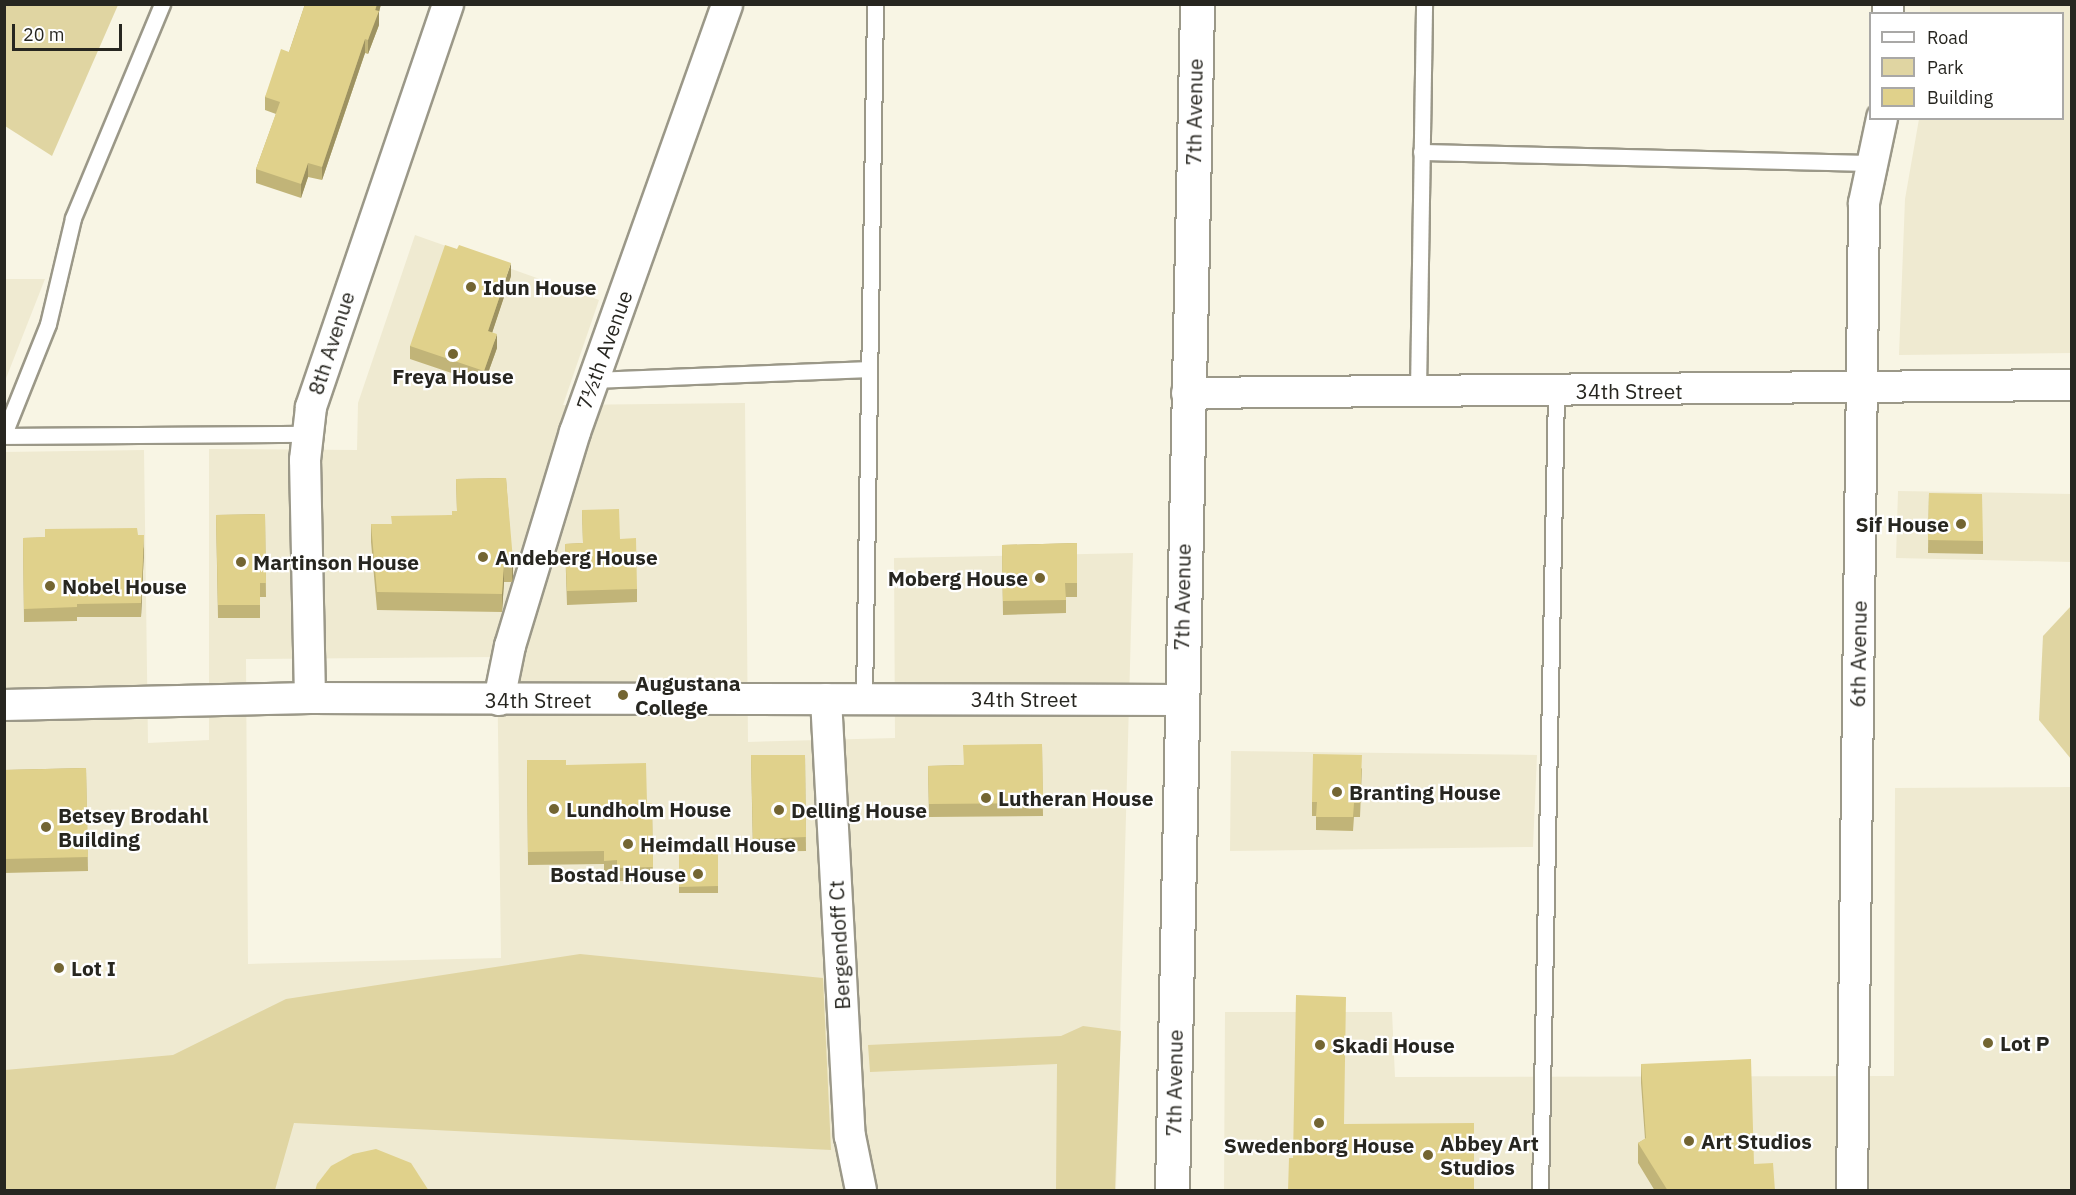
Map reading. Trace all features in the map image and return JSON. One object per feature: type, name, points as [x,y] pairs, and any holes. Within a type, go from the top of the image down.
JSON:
[{"type":"street","name":"8th Avenue","points":[[310,698],[308,434],[319,374],[448,4]]},
{"type":"street","name":"7½th Avenue","points":[[499,700],[513,635],[594,380],[728,4]]},
{"type":"street","name":"7th Avenue","points":[[1172,1191],[1180,700],[1197,4]]},
{"type":"street","name":"6th Avenue","points":[[1852,1191],[1864,203],[1882,120]]},
{"type":"street","name":"34th Street","points":[[1187,393],[1557,392],[2072,385]]},
{"type":"street","name":"34th Street","points":[[4,705],[310,698],[1180,700]]},
{"type":"street","name":"Bergendoff Ct","points":[[826,699],[850,1136],[861,1191]]},
{"type":"lane","points":[[162,4],[73,218],[48,324],[4,435],[308,434]]},
{"type":"lane","points":[[864,699],[875,4]]},
{"type":"lane","points":[[1418,391],[1424,4]]},
{"type":"lane","points":[[1421,152],[1871,163]]},
{"type":"lane","points":[[594,380],[869,369]]},
{"type":"lane","points":[[1540,1191],[1557,392]]},
{"type":"shaded area","points":[[1930,5],[2071,5],[2071,353],[1899,355],[1905,199],[1919,120],[2064,120],[2064,12],[1930,12]]},
{"type":"shaded area","name":"Augustana College","points":[[415,235],[599,300],[563,405],[745,403],[748,742],[895,738],[894,558],[1133,553],[1116,1190],[5,1190],[4,452],[144,450],[148,743],[209,740],[209,449],[357,450],[358,403]],"holes":[[[497,657],[501,958],[248,964],[246,659]]]},
{"type":"shaded area","points":[[4,279],[45,279],[5,381]]},
{"type":"shaded area","points":[[1898,491],[2071,494],[2071,562],[1896,558]]},
{"type":"shaded area","points":[[1231,751],[1537,755],[1533,847],[1230,851]]},
{"type":"shaded area","points":[[2071,787],[2071,1190],[1224,1190],[1225,1012],[1392,1012],[1395,1077],[1894,1076],[1895,788]]},
{"type":"green space","points":[[4,5],[118,5],[52,156],[5,126]]},
{"type":"green space","points":[[2071,606],[2071,759],[2039,720],[2043,636]]},
{"type":"green space","points":[[580,954],[823,978],[831,1150],[294,1123],[275,1190],[5,1190],[5,1070],[173,1055],[286,999]]},
{"type":"green space","points":[[1083,1026],[1121,1031],[1115,1190],[1056,1190],[1057,1064],[870,1072],[868,1045],[1061,1036]]},
{"type":"building","points":[[305,4],[377,4],[375,10],[379,11],[368,40],[365,39],[322,167],[308,163],[301,184],[256,169],[280,102],[265,97],[281,49],[289,52]]},
{"type":"building","points":[[445,245],[457,249],[459,245],[511,263],[488,331],[497,334],[484,371],[410,346]]},
{"type":"building","points":[[506,478],[513,560],[512,564],[504,564],[502,594],[377,592],[371,524],[392,524],[391,516],[452,515],[452,511],[457,511],[456,479]]},
{"type":"building","name":"Sif House","points":[[1929,493],[1982,494],[1983,541],[1928,540]]},
{"type":"building","points":[[619,509],[620,539],[636,538],[637,589],[567,591],[565,544],[583,543],[582,510]]},
{"type":"building","name":"Martinson House","points":[[265,514],[266,583],[260,583],[260,605],[218,605],[216,515]]},
{"type":"building","points":[[137,528],[138,535],[144,535],[141,603],[77,604],[77,607],[24,609],[23,538],[45,537],[45,529]]},
{"type":"building","name":"Moberg House","points":[[1077,543],[1077,583],[1065,583],[1066,600],[1003,601],[1002,545]]},
{"type":"building","name":"Lutheran House","points":[[1042,744],[1043,803],[929,804],[928,766],[964,765],[963,745]]},
{"type":"building","name":"Branting House","points":[[1313,754],[1362,755],[1360,803],[1354,803],[1353,817],[1316,817],[1317,802],[1312,802]]},
{"type":"building","name":"Delling House","points":[[751,755],[805,755],[806,837],[753,839]]},
{"type":"building","points":[[527,760],[566,760],[566,765],[646,763],[647,803],[652,803],[653,867],[617,868],[617,860],[604,861],[604,851],[528,852]]},
{"type":"building","name":"Betsey Brodahl Building","points":[[86,768],[88,857],[4,859],[4,770]]},
{"type":"building","name":"Bostad House","points":[[718,847],[718,886],[679,887],[679,848]]},
{"type":"building","points":[[1296,995],[1346,997],[1344,1124],[1474,1123],[1474,1191],[1288,1191],[1289,1158],[1293,1158]]},
{"type":"building","name":"Art Studios","points":[[1751,1059],[1754,1164],[1773,1163],[1775,1191],[1668,1191],[1638,1143],[1646,1138],[1641,1064]]},
{"type":"building","points":[[376,1149],[411,1163],[429,1191],[315,1191],[317,1184],[331,1166],[353,1154]]},
{"type":"place","name":"Idun House","points":[[471,287]]},
{"type":"place","name":"Freya House","points":[[453,354]]},
{"type":"place","name":"Sif House","points":[[1961,524]]},
{"type":"place","name":"Andeberg House","points":[[483,557]]},
{"type":"place","name":"Martinson House","points":[[241,562]]},
{"type":"place","name":"Moberg House","points":[[1040,578]]},
{"type":"place","name":"Nobel House","points":[[50,586]]},
{"type":"place","name":"Augustana College","points":[[623,695]]},
{"type":"place","name":"Branting House","points":[[1337,792]]},
{"type":"place","name":"Lutheran House","points":[[986,798]]},
{"type":"place","name":"Lundholm House","points":[[554,809]]},
{"type":"place","name":"Delling House","points":[[779,810]]},
{"type":"place","name":"Betsey Brodahl Building","points":[[46,827]]},
{"type":"place","name":"Heimdall House","points":[[628,844]]},
{"type":"place","name":"Bostad House","points":[[698,874]]},
{"type":"place","name":"Lot I","points":[[59,968]]},
{"type":"place","name":"Lot P","points":[[1988,1043]]},
{"type":"place","name":"Skadi House","points":[[1320,1045]]},
{"type":"place","name":"Swedenborg House","points":[[1319,1123]]},
{"type":"place","name":"Art Studios","points":[[1689,1141]]},
{"type":"place","name":"Abbey Art Studios","points":[[1428,1155]]}]
